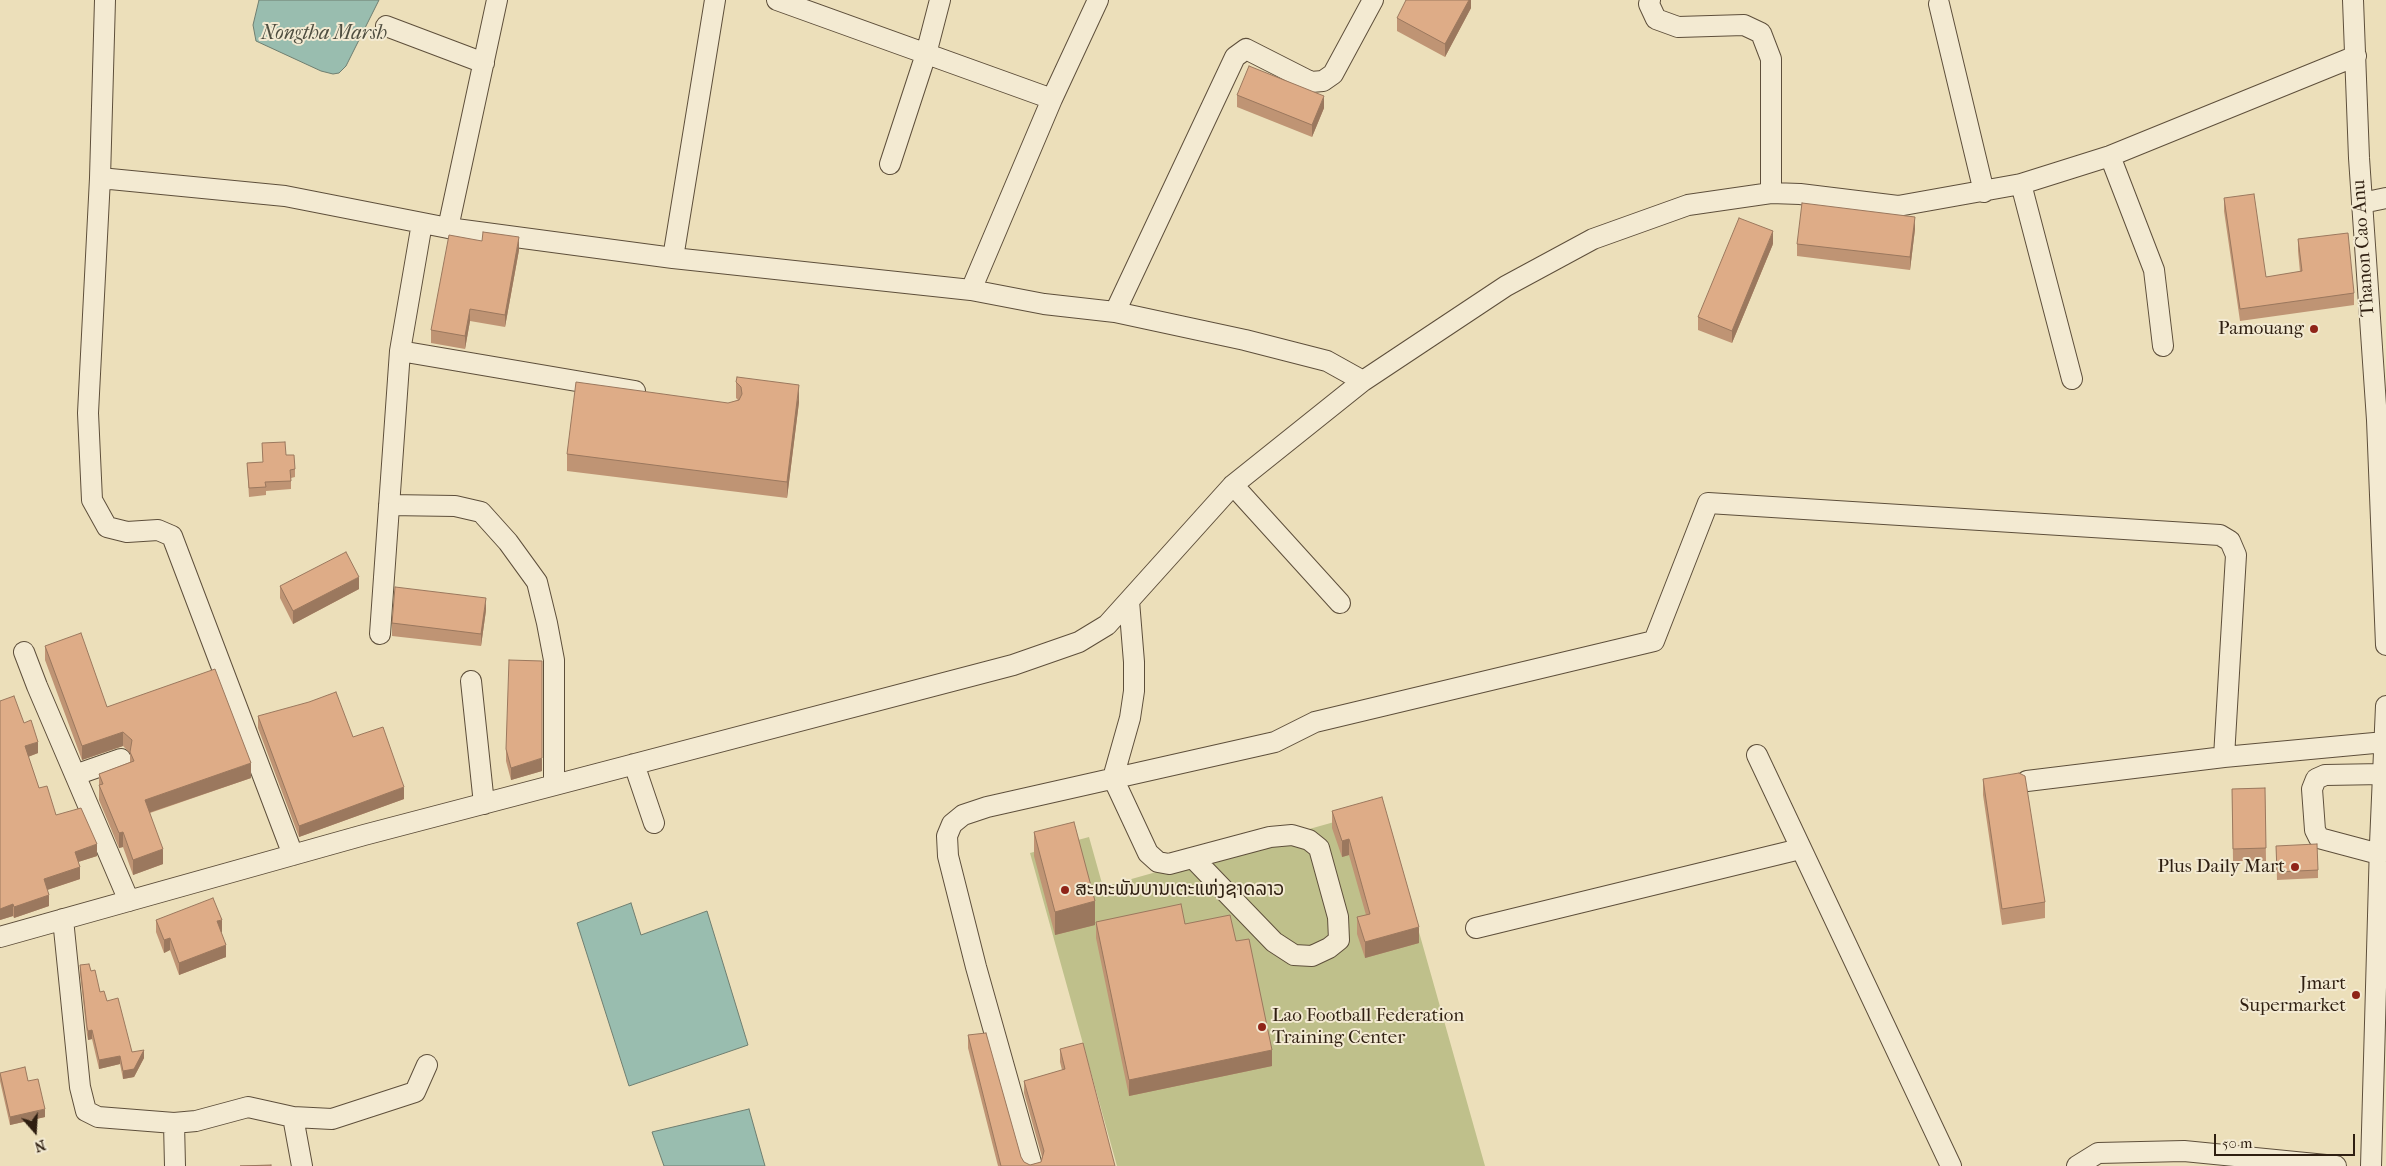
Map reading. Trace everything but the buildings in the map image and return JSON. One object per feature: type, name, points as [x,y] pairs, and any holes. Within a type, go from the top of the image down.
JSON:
[{"type":"street","points":[[105,0],[100,178],[88,413],[92,500],[107,527],[128,532],[158,530],[172,536],[293,855]]},
{"type":"street","points":[[448,228],[498,0]]},
{"type":"street","points":[[673,258],[715,0]]},
{"type":"street","points":[[777,0],[1052,99]]},
{"type":"street","points":[[890,164],[926,54],[940,0]]},
{"type":"street","points":[[971,290],[1052,99],[1098,0]]},
{"type":"street","points":[[1115,312],[1235,57],[1246,49],[1311,82],[1323,81],[1333,74],[1374,0]]},
{"type":"street","points":[[1650,0],[1649,4],[1656,19],[1678,27],[1744,25],[1761,33],[1771,59],[1771,193]]},
{"type":"street","name":"Thanon Cao Anu","points":[[2353,0],[2362,203],[2381,419],[2386,645]]},
{"type":"street","points":[[1939,4],[1984,192]]},
{"type":"street","points":[[386,26],[484,63]]},
{"type":"street","points":[[0,937],[293,855],[1013,665],[1079,642],[1106,625],[1233,485],[1363,381],[1506,286],[1593,239],[1688,204],[1771,193],[1800,194],[1898,206],[2021,184],[2110,156],[2356,56]]},
{"type":"street","points":[[2110,156],[2154,270],[2163,346]]},
{"type":"street","points":[[100,178],[284,196],[448,228],[673,258],[971,290],[1044,304],[1115,312],[1245,340],[1328,361],[1363,381]]},
{"type":"street","points":[[2021,184],[2072,379]]},
{"type":"street","points":[[2362,203],[2386,198]]},
{"type":"street","points":[[380,634],[400,351],[422,223]]},
{"type":"street","points":[[400,351],[652,394]]},
{"type":"street","points":[[1233,485],[1340,603]]},
{"type":"street","points":[[1032,1166],[976,967],[948,856],[947,836],[952,824],[963,815],[987,807],[1275,742],[1315,722],[1654,641],[1708,503],[2220,535],[2230,541],[2236,555],[2224,757]]},
{"type":"street","points":[[389,505],[455,506],[481,512],[508,542],[537,582],[548,623],[554,660],[554,785]]},
{"type":"street","points":[[1129,601],[1134,662],[1134,691],[1130,718],[1113,778],[1148,853],[1158,862],[1170,864],[1270,837],[1292,835],[1309,840],[1319,848],[1338,917],[1339,940],[1329,948],[1312,956],[1294,955],[1274,942],[1194,858]]},
{"type":"street","points":[[24,652],[129,901]]},
{"type":"street","points":[[471,681],[484,804]]},
{"type":"street","points":[[2371,1166],[2380,1034],[2383,774],[2386,706]]},
{"type":"street","points":[[2027,781],[2224,757],[2385,742]]},
{"type":"street","points":[[1757,755],[1951,1166]]},
{"type":"street","points":[[75,774],[121,759]]},
{"type":"street","points":[[634,764],[654,823]]},
{"type":"street","points":[[2382,847],[2319,838],[2315,830],[2312,789],[2316,778],[2325,775],[2383,774]]},
{"type":"street","points":[[1476,928],[1800,849]]},
{"type":"street","points":[[63,919],[80,1087],[86,1111],[98,1118],[174,1123],[196,1121],[248,1107],[293,1117],[332,1119],[415,1092],[427,1065]]},
{"type":"street","points":[[293,1117],[302,1166]]},
{"type":"street","points":[[174,1123],[176,1166]]},
{"type":"street","points":[[2077,1166],[2098,1154],[2184,1151],[2336,1166]]},
{"type":"green space","name":"Lao Football Federation Training Center","points":[[1384,808],[1485,1166],[1117,1166],[1030,853],[1089,837],[1103,887]]},
{"type":"water","name":"Nongtha Marsh","points":[[259,0],[379,0],[346,66],[339,73],[333,74],[321,71],[256,41],[253,25]]},
{"type":"water","points":[[631,903],[641,935],[707,911],[748,1045],[629,1086],[577,923]]},
{"type":"water","points":[[749,1109],[765,1166],[664,1166],[652,1132]]},
{"type":"place","name":"Pamouang","points":[[2314,329]]},
{"type":"place","name":"Plus Daily Mart","points":[[2295,867]]},
{"type":"place","name":"ສະຫະພັນບານເຕະແຫ່ງຊາດລາວ","points":[[1065,890]]},
{"type":"place","name":"Jmart Supermarket","points":[[2356,995]]},
{"type":"place","name":"Lao Football Federation Training Center","points":[[1262,1027]]}]
